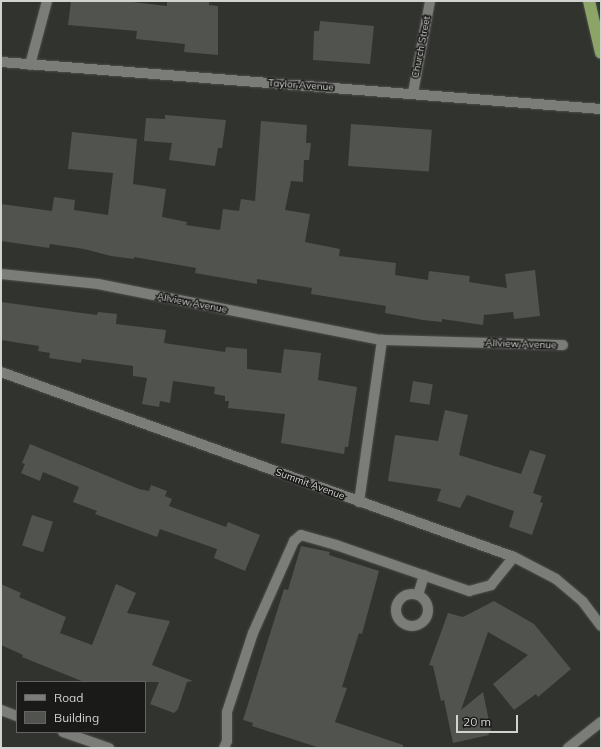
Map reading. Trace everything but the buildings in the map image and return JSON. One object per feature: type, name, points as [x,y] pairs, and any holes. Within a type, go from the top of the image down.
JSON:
[{"type":"highway","points":[[589,1],[601,53]]},
{"type":"street","points":[[30,65],[47,1]]},
{"type":"street","name":"Church Street","points":[[413,93],[430,1]]},
{"type":"street","name":"Taylor Avenue","points":[[1,62],[413,93],[548,106],[601,109]]},
{"type":"street","name":"Allview Avenue","points":[[1,274],[98,284],[382,340],[563,345]]},
{"type":"street","points":[[359,502],[382,340]]},
{"type":"street","name":"Summit Avenue","points":[[1,372],[514,557],[556,579],[583,602],[601,626]]},
{"type":"street","points":[[225,744],[227,712],[253,633],[294,541],[301,535],[336,544],[469,591],[491,585],[514,557]]},
{"type":"street","points":[[418,595],[424,575]]},
{"type":"street","points":[[1,710],[16,716]]},
{"type":"street","points":[[568,748],[601,722]]},
{"type":"street","points":[[66,733],[109,748]]}]
